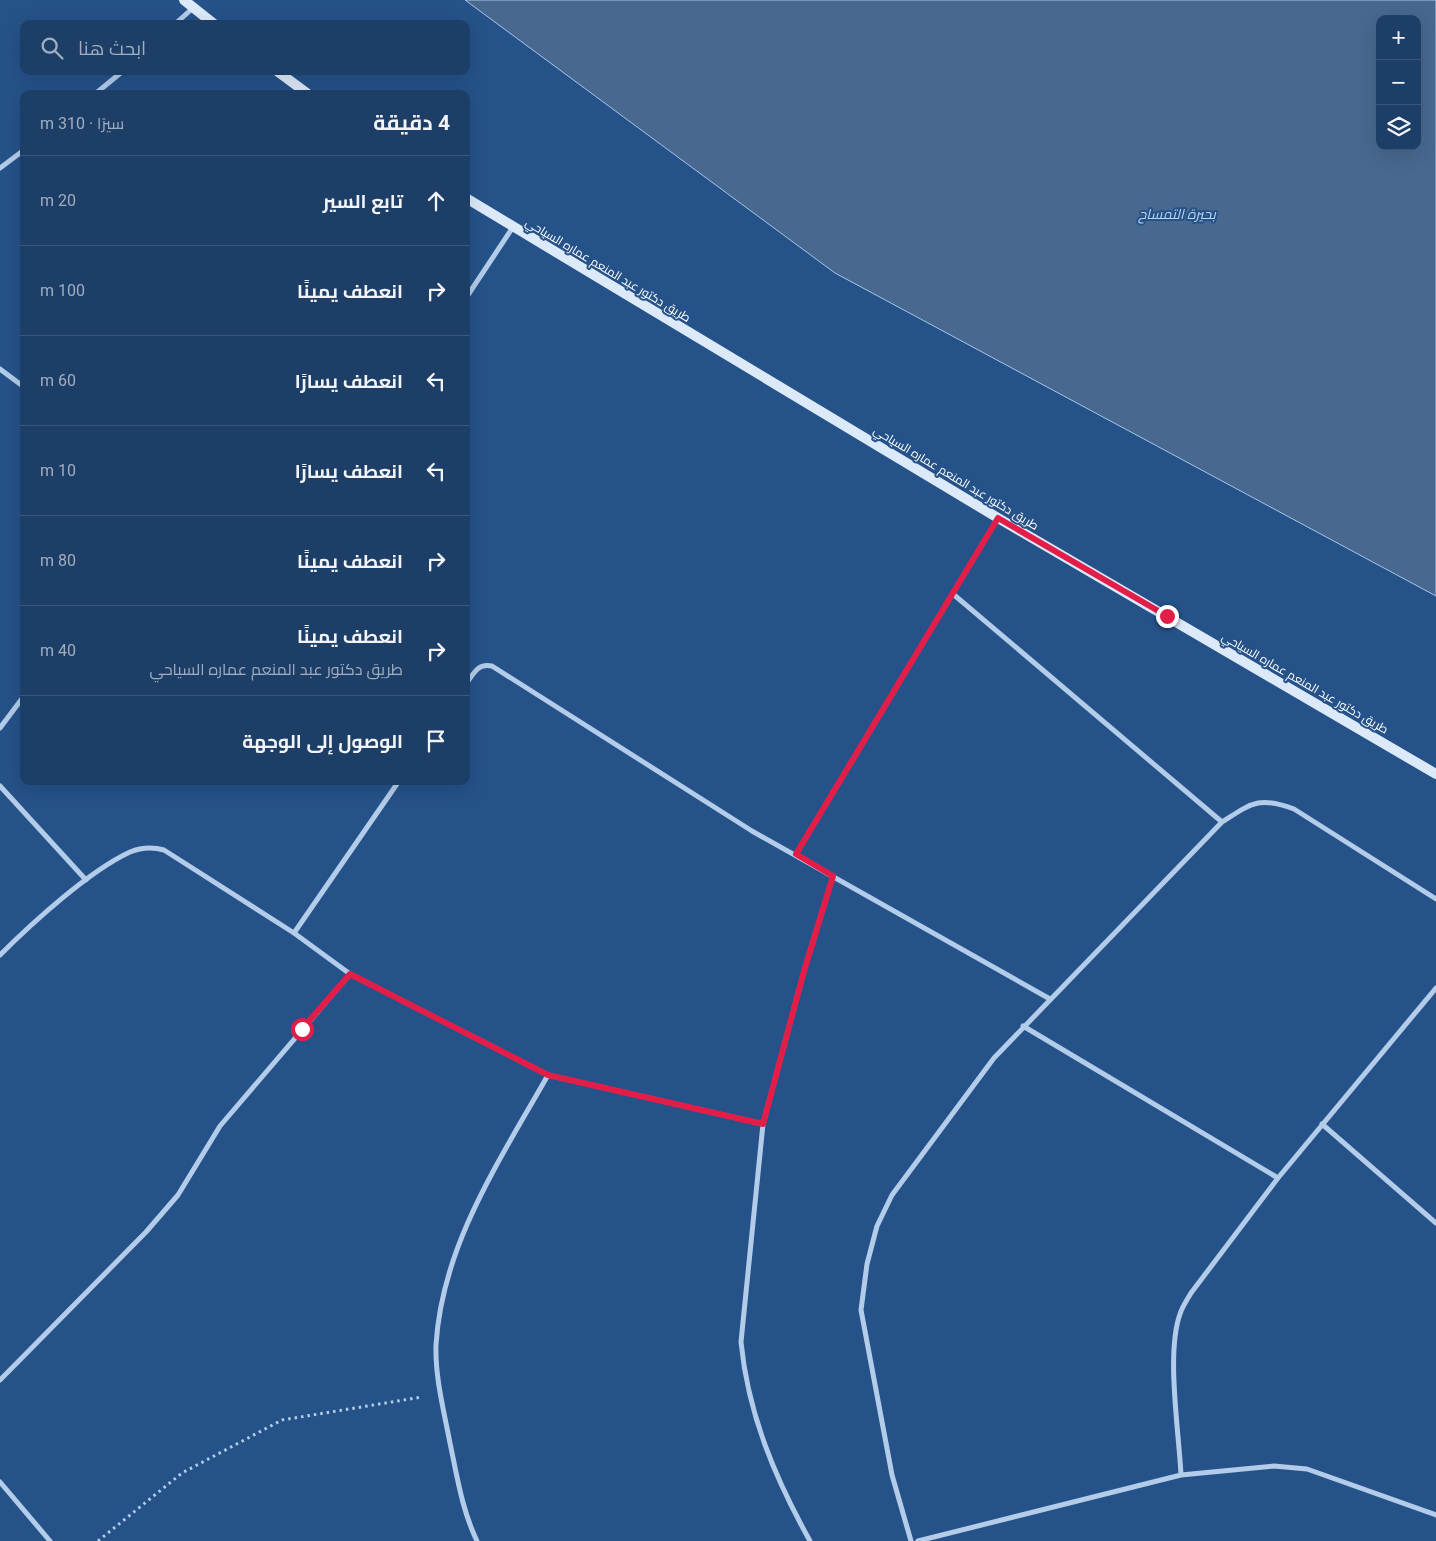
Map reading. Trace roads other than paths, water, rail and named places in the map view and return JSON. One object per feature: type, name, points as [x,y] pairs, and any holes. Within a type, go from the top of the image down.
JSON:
[{"type":"main road","points":[[184,0],[209,20]]},
{"type":"main road","points":[[282,75],[303,90]]},
{"type":"main road","name":"طريق دكتور عبد المنعم عماره السياحي","points":[[470,200],[998,518],[1436,774]]},
{"type":"street","points":[[180,20],[193,8]]},
{"type":"street","points":[[100,90],[118,75]]},
{"type":"street","points":[[0,168],[20,153]]},
{"type":"street","points":[[470,292],[513,227]]},
{"type":"street","points":[[0,369],[20,384]]},
{"type":"street","points":[[796,854],[998,518]]},
{"type":"street","points":[[953,594],[1222,822]]},
{"type":"street","points":[[470,678],[477,668],[482,665],[492,666],[744,826],[1050,999]]},
{"type":"street","points":[[0,728],[20,701]]},
{"type":"street","points":[[294,933],[396,785]]},
{"type":"street","points":[[0,786],[86,880]]},
{"type":"street","points":[[911,1541],[892,1475],[861,1310],[867,1264],[878,1226],[892,1195],[970,1088],[1023,1026],[1222,822],[1251,803],[1275,802],[1294,809],[1436,899]]},
{"type":"street","points":[[0,955],[86,880],[131,852],[152,847],[164,850],[294,933],[350,974],[548,1075],[763,1124]]},
{"type":"street","points":[[810,1541],[782,1491],[757,1424],[744,1375],[741,1342],[763,1124],[804,971],[833,876]]},
{"type":"street","points":[[0,1380],[146,1232],[178,1195],[220,1126],[350,974]]},
{"type":"street","points":[[1182,1475],[1174,1358],[1180,1313],[1191,1294],[1278,1178],[1436,988]]},
{"type":"street","points":[[1023,1026],[1278,1178]]},
{"type":"street","points":[[477,1541],[464,1508],[440,1395],[436,1347],[441,1305],[454,1255],[476,1203],[548,1075]]},
{"type":"street","points":[[1322,1124],[1436,1223]]},
{"type":"street","points":[[918,1541],[1182,1475],[1274,1466],[1307,1469],[1436,1515]]},
{"type":"street","points":[[0,1482],[50,1541]]},
{"type":"water","name":"بحيرة التمساح","points":[[465,0],[1436,0],[1436,596],[835,273]]}]
